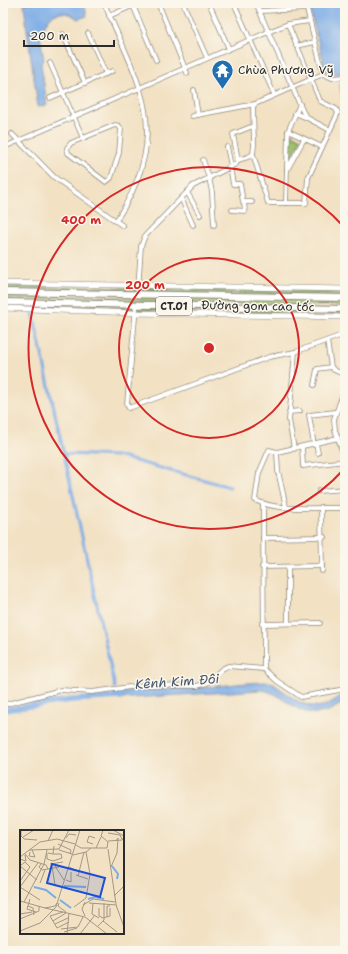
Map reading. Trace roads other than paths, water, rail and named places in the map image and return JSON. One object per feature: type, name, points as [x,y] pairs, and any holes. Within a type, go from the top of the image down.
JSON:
[{"type":"highway","name":"CT.01","points":[[3,292],[345,298]]},
{"type":"highway","name":"CT.01","points":[[3,302],[345,309]]},
{"type":"main road","name":"Đường gom cao tốc","points":[[3,283],[138,287],[345,289]]},
{"type":"main road","name":"Đường gom cao tốc","points":[[3,308],[136,310],[345,317]]},
{"type":"street","points":[[104,3],[140,87],[147,123],[145,152],[136,186],[116,222]]},
{"type":"street","points":[[110,16],[133,4],[139,3]]},
{"type":"street","points":[[158,3],[187,73]]},
{"type":"street","points":[[183,3],[207,58]]},
{"type":"street","points":[[209,3],[229,49]]},
{"type":"street","points":[[234,3],[274,94]]},
{"type":"street","points":[[256,3],[300,104],[309,119]]},
{"type":"street","points":[[286,3],[287,10]]},
{"type":"street","points":[[306,3],[323,74]]},
{"type":"street","points":[[307,10],[309,3]]},
{"type":"street","points":[[133,4],[156,60]]},
{"type":"street","points":[[260,11],[307,10]]},
{"type":"street","points":[[9,145],[268,32],[288,24],[310,21]]},
{"type":"street","points":[[255,104],[253,107],[253,154],[268,204],[306,203],[308,178],[338,112],[320,101],[288,24]]},
{"type":"street","points":[[88,32],[106,74]]},
{"type":"street","points":[[63,34],[85,83]]},
{"type":"street","points":[[296,46],[315,42]]},
{"type":"street","points":[[50,62],[83,138]]},
{"type":"street","points":[[50,98],[112,72]]},
{"type":"street","points":[[192,116],[255,104],[310,78],[323,74],[332,78],[345,77]]},
{"type":"street","points":[[194,90],[198,115]]},
{"type":"street","points":[[286,203],[288,131],[300,104]]},
{"type":"street","points":[[296,113],[330,130]]},
{"type":"street","points":[[115,125],[120,128],[119,152],[109,181],[104,181],[68,152],[68,145],[83,138],[115,125]]},
{"type":"street","points":[[238,160],[233,134],[253,126]]},
{"type":"street","points":[[288,131],[322,147]]},
{"type":"street","points":[[12,134],[17,141],[54,177],[123,226]]},
{"type":"street","points":[[286,171],[304,139]]},
{"type":"street","points":[[227,147],[233,184],[240,184],[245,211],[232,210]]},
{"type":"street","points":[[138,287],[143,241],[160,221],[198,182],[231,167],[236,164],[238,160],[248,158],[253,154]]},
{"type":"street","points":[[203,160],[212,192],[214,225]]},
{"type":"street","points":[[187,192],[200,215]]},
{"type":"street","points":[[182,198],[193,225]]},
{"type":"street","points":[[244,202],[252,202]]},
{"type":"street","points":[[136,310],[127,404],[129,408],[269,357],[295,352],[345,334]]},
{"type":"street","points":[[327,341],[331,367],[345,375]]},
{"type":"street","points":[[294,449],[289,412],[295,352]]},
{"type":"street","points":[[314,385],[317,369],[331,367]]},
{"type":"street","points":[[302,447],[303,466],[345,460],[334,425],[335,412],[345,388]]},
{"type":"street","points":[[289,412],[300,411]]},
{"type":"street","points":[[318,453],[309,415],[335,412]]},
{"type":"street","points":[[338,438],[277,452],[269,450],[259,473],[255,500],[263,504],[286,507],[345,508]]},
{"type":"street","points":[[277,452],[278,471],[286,507]]},
{"type":"street","points":[[319,491],[345,489]]},
{"type":"street","points":[[263,504],[262,624],[264,669]]},
{"type":"street","points":[[262,567],[322,569],[323,537],[321,507]]},
{"type":"street","points":[[262,538],[323,537]]},
{"type":"street","points":[[288,567],[288,623]]},
{"type":"street","points":[[262,624],[320,623]]},
{"type":"street","points":[[3,705],[61,690],[92,692],[144,685],[197,686],[206,683],[228,666],[264,669],[277,681],[301,697],[345,689]]},
{"type":"water","points":[[84,3],[87,16],[78,19],[65,13],[55,14],[50,17],[42,34],[33,33],[27,30],[24,4]]},
{"type":"water","points":[[313,3],[345,3],[345,73],[333,74],[326,72],[310,10]]},
{"type":"water","points":[[27,30],[34,35],[40,35],[44,60],[41,64],[47,105],[38,107]]},
{"type":"water","points":[[345,81],[345,119],[340,84]]},
{"type":"water","points":[[271,682],[290,696],[304,704],[311,706],[326,705],[345,694],[345,702],[328,711],[315,713],[306,712],[299,709],[279,697],[262,690],[115,699],[113,693],[197,688],[243,683]]},
{"type":"waterway","points":[[33,313],[115,687]]},
{"type":"waterway","points":[[64,454],[117,456],[230,487]]},
{"type":"waterway","name":"Kênh Kim Đôi","points":[[3,710],[71,700],[121,697]]},
{"type":"tunnel","points":[[136,307],[138,292]]},
{"type":"place","name":"Chùa Phương Vỹ","points":[[222,90]]}]
